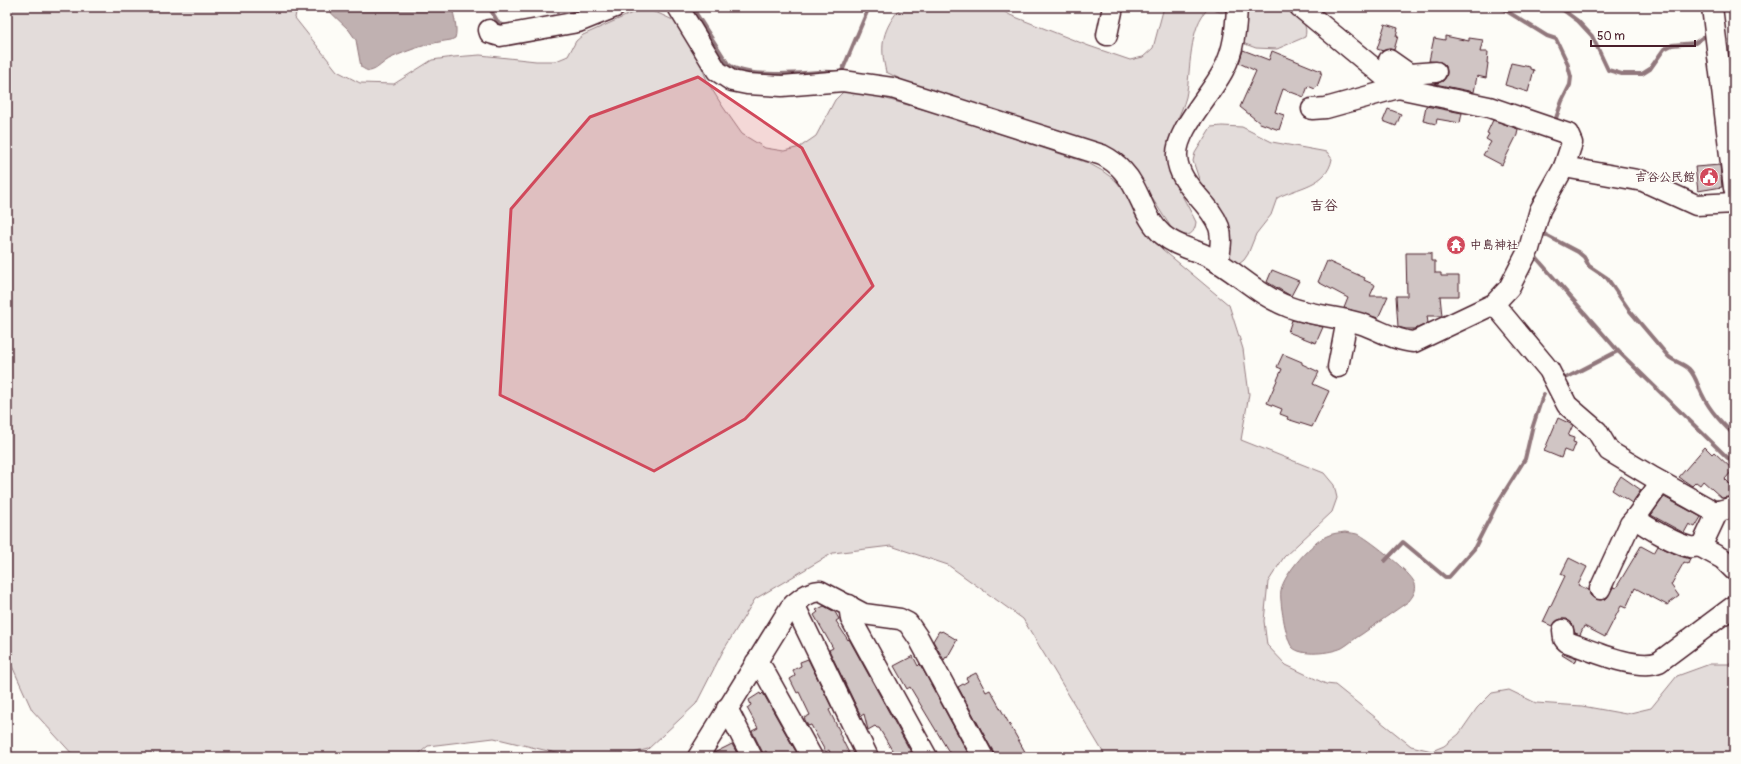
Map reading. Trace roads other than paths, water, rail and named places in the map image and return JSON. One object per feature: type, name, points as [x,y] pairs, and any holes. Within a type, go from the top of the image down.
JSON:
[{"type":"street","points":[[489,30],[493,34],[500,36],[564,25],[578,22],[616,7]]},
{"type":"street","points":[[678,7],[717,71],[732,81],[747,84],[782,86],[843,81],[892,88],[1102,155],[1112,160],[1124,172],[1132,183],[1146,214],[1163,235],[1178,245],[1209,257],[1279,303],[1308,313],[1361,324],[1405,341],[1414,342],[1494,304],[1509,288],[1525,258],[1540,210],[1564,166],[1572,143],[1571,137],[1568,134],[1489,108],[1404,84],[1300,7]]},
{"type":"street","points":[[1107,35],[1113,7]]},
{"type":"street","points":[[1218,263],[1221,239],[1219,227],[1213,215],[1187,184],[1179,169],[1178,146],[1183,133],[1225,69],[1234,39],[1237,7]]},
{"type":"street","points":[[1712,7],[1729,113],[1734,188]]},
{"type":"street","points":[[1389,60],[1404,84]]},
{"type":"street","points":[[1312,109],[1326,108],[1404,84],[1436,72]]},
{"type":"street","points":[[1564,166],[1643,181],[1696,205],[1734,203]]},
{"type":"street","points":[[1494,304],[1549,370],[1567,405],[1596,431],[1609,451],[1707,508],[1726,509]]},
{"type":"street","points":[[1338,366],[1347,320]]},
{"type":"street","points":[[1600,589],[1630,524],[1661,482]]},
{"type":"street","points":[[1636,517],[1636,519],[1641,523],[1677,542],[1691,547],[1702,545],[1726,509]]},
{"type":"street","points":[[1699,546],[1723,559],[1734,570]]},
{"type":"street","points":[[698,757],[790,608],[804,595],[820,591],[864,614],[900,619],[908,623],[919,640],[983,757]]},
{"type":"street","points":[[794,604],[868,757]]},
{"type":"street","points":[[849,605],[851,619],[927,757]]},
{"type":"street","points":[[1563,630],[1564,639],[1567,642],[1626,662],[1652,664],[1659,662],[1734,606]]},
{"type":"street","points":[[756,662],[764,671],[812,757]]},
{"type":"street","points":[[727,708],[752,757]]},
{"type":"waterway","points":[[489,7],[499,24],[506,26]]},
{"type":"waterway","points":[[692,7],[728,64],[735,68],[743,71],[764,74],[838,73]]},
{"type":"waterway","points":[[839,74],[843,69],[869,7]]},
{"type":"waterway","points":[[1500,7],[1547,36],[1556,39],[1567,62],[1571,77],[1570,85],[1562,101],[1555,121]]},
{"type":"waterway","points":[[1559,7],[1578,21],[1592,36],[1608,70],[1622,74],[1642,74],[1650,69],[1664,49],[1672,45],[1695,43],[1709,33]]},
{"type":"waterway","points":[[1542,233],[1578,252],[1584,257],[1589,266],[1607,278],[1629,310],[1668,356],[1687,367],[1695,378],[1709,407],[1734,435]]},
{"type":"waterway","points":[[1533,254],[1618,351],[1734,464]]},
{"type":"waterway","points":[[1562,380],[1618,351]]},
{"type":"waterway","points":[[1385,561],[1403,542],[1445,577],[1449,577],[1474,549],[1498,502],[1525,459],[1532,429],[1544,394]]},
{"type":"place","name":"吉谷公民館","points":[[1709,177]]},
{"type":"place","name":"中島神社","points":[[1456,245]]},
{"type":"district","name":"吉谷","points":[[1324,205]]}]
